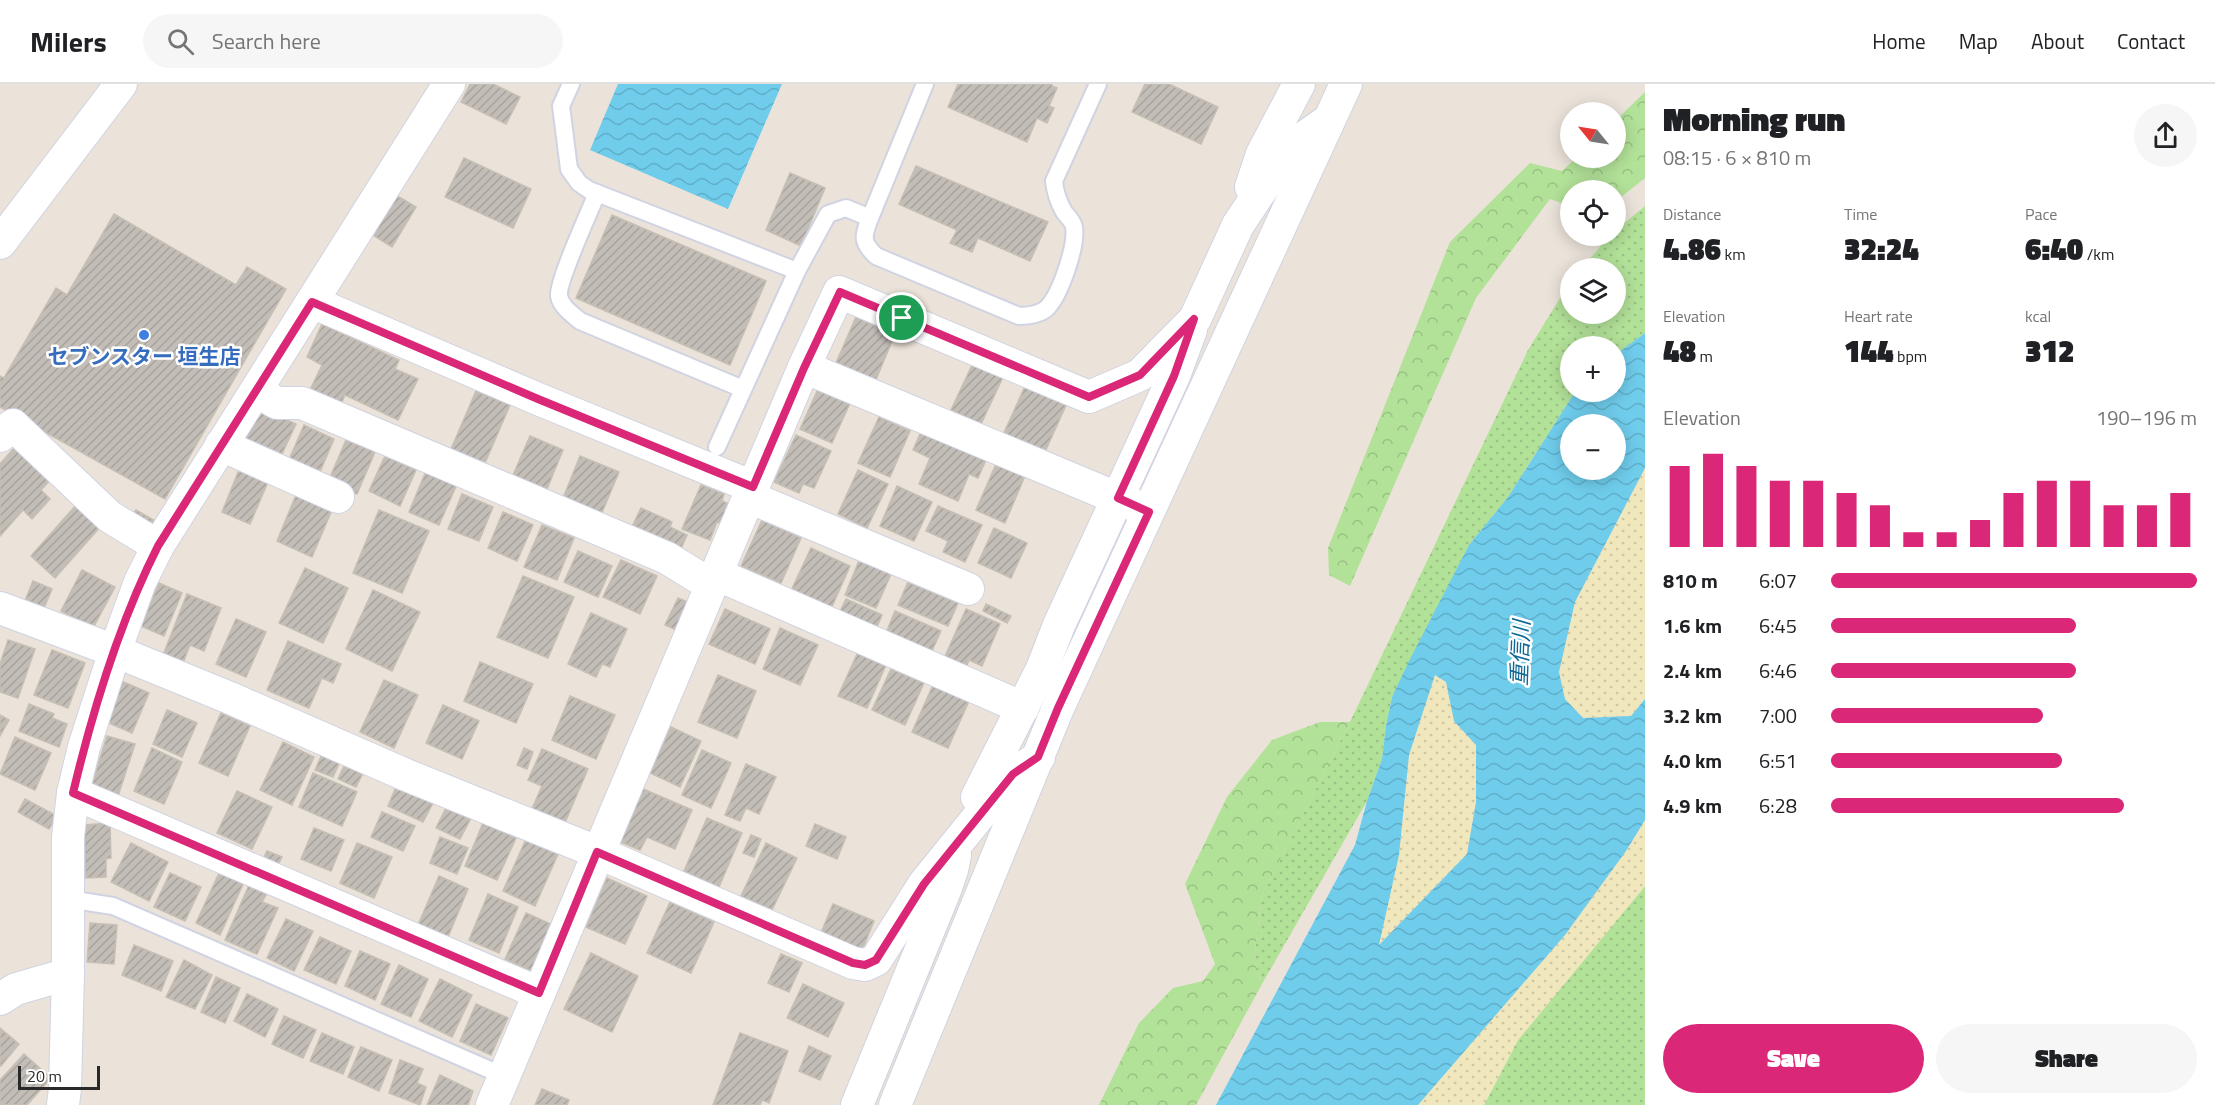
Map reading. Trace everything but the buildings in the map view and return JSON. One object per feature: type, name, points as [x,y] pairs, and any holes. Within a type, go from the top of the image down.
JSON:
[{"type":"street","points":[[0,243],[121,84]]},
{"type":"street","points":[[63,1105],[68,974],[68,837],[73,793],[84,747],[140,582],[158,546],[448,84]]},
{"type":"street","points":[[857,1105],[944,893],[957,845],[977,797],[1023,708],[1174,376],[1194,319],[1238,225],[1262,154],[1299,84]]},
{"type":"street","points":[[895,1105],[1058,708],[1346,84]]},
{"type":"street","points":[[1238,225],[1266,183],[1299,141],[1329,120]]},
{"type":"street","points":[[492,1105],[713,580],[804,368],[840,292],[1089,397],[1140,375],[1194,319]]},
{"type":"street","points":[[312,302],[751,492],[968,589]]},
{"type":"street","points":[[804,368],[1149,512]]},
{"type":"street","points":[[256,392],[277,403],[302,403],[667,558],[713,580],[1023,708]]},
{"type":"street","points":[[0,436],[13,425],[110,517],[158,546]]},
{"type":"street","points":[[222,446],[338,497]]},
{"type":"street","points":[[0,608],[115,651],[230,698],[406,775],[597,852],[853,963],[865,965],[876,960],[924,884],[1013,774],[1038,757]]},
{"type":"street","points":[[73,793],[539,993]]},
{"type":"street","points":[[0,999],[16,989],[68,974]]},
{"type":"lane","points":[[571,84],[561,106],[569,169],[579,183],[597,193],[797,271]]},
{"type":"lane","points":[[925,84],[870,218],[864,235],[866,247],[876,256],[1019,316],[1032,315],[1044,310],[1053,300],[1073,253],[1075,236],[1073,224],[1056,197],[1054,181],[1098,84]]},
{"type":"lane","points":[[597,193],[563,276],[559,296],[565,309],[580,321],[743,389]]},
{"type":"lane","points":[[717,447],[797,271],[828,214],[846,208],[870,218]]},
{"type":"lane","points":[[69,899],[113,906],[504,1076]]},
{"type":"green space","points":[[1645,92],[1645,178],[1626,193],[1626,180],[1560,180],[1560,202],[1550,199],[1476,298],[1350,586],[1329,575],[1328,548],[1450,242],[1530,163],[1562,171],[1565,168],[1626,168],[1626,110]]},
{"type":"green space","points":[[1645,206],[1645,333],[1626,347],[1626,336],[1560,336],[1560,402],[1569,402],[1508,497],[1469,545],[1392,697],[1382,759],[1367,801],[1262,984],[1254,961],[1262,895],[1350,722],[1528,350],[1560,298],[1560,324],[1626,324],[1626,258],[1590,258],[1601,246],[1626,246],[1626,222]]},
{"type":"green space","points":[[1320,722],[1350,722],[1262,895],[1254,961],[1262,984],[1196,1105],[1099,1105],[1139,1023],[1173,988],[1203,981],[1215,964],[1185,884],[1227,797],[1272,740]]},
{"type":"green space","points":[[1645,886],[1645,1105],[1484,1105],[1518,1040]]},
{"type":"sand","points":[[1645,468],[1645,699],[1631,716],[1583,718],[1565,699],[1559,672],[1575,602]]},
{"type":"sand","points":[[1434,675],[1446,682],[1454,721],[1476,745],[1476,802],[1467,854],[1378,946],[1399,855],[1409,755]]},
{"type":"sand","points":[[1645,820],[1645,886],[1518,1040],[1484,1105],[1418,1105],[1565,935],[1626,851]]},
{"type":"water","points":[[618,84],[782,84],[728,209],[590,150]]},
{"type":"water","name":"重信川","points":[[1645,333],[1645,468],[1575,602],[1559,672],[1565,699],[1583,718],[1631,716],[1645,699],[1645,820],[1626,851],[1565,935],[1418,1105],[1216,1105],[1355,845],[1382,759],[1392,697],[1469,545],[1508,497],[1560,416],[1560,480],[1626,480],[1626,414],[1561,414],[1569,402],[1626,402],[1626,347]],"holes":[[[1435,675],[1446,682],[1454,721],[1476,745],[1476,802],[1467,854],[1379,945],[1399,855],[1409,755]]]},
{"type":"place","name":"セブンスター 垣生店","points":[[144,335]]},
{"type":"route","points":[[840,292],[902,318],[1089,397],[1140,375],[1194,319],[1174,376],[1118,498],[1149,512],[1058,708],[1038,757],[1013,774],[924,884],[876,960],[865,965],[853,963],[597,852],[539,993],[73,793],[84,747],[140,582],[158,546],[312,302],[538,399],[753,487],[804,368],[840,292]]}]
